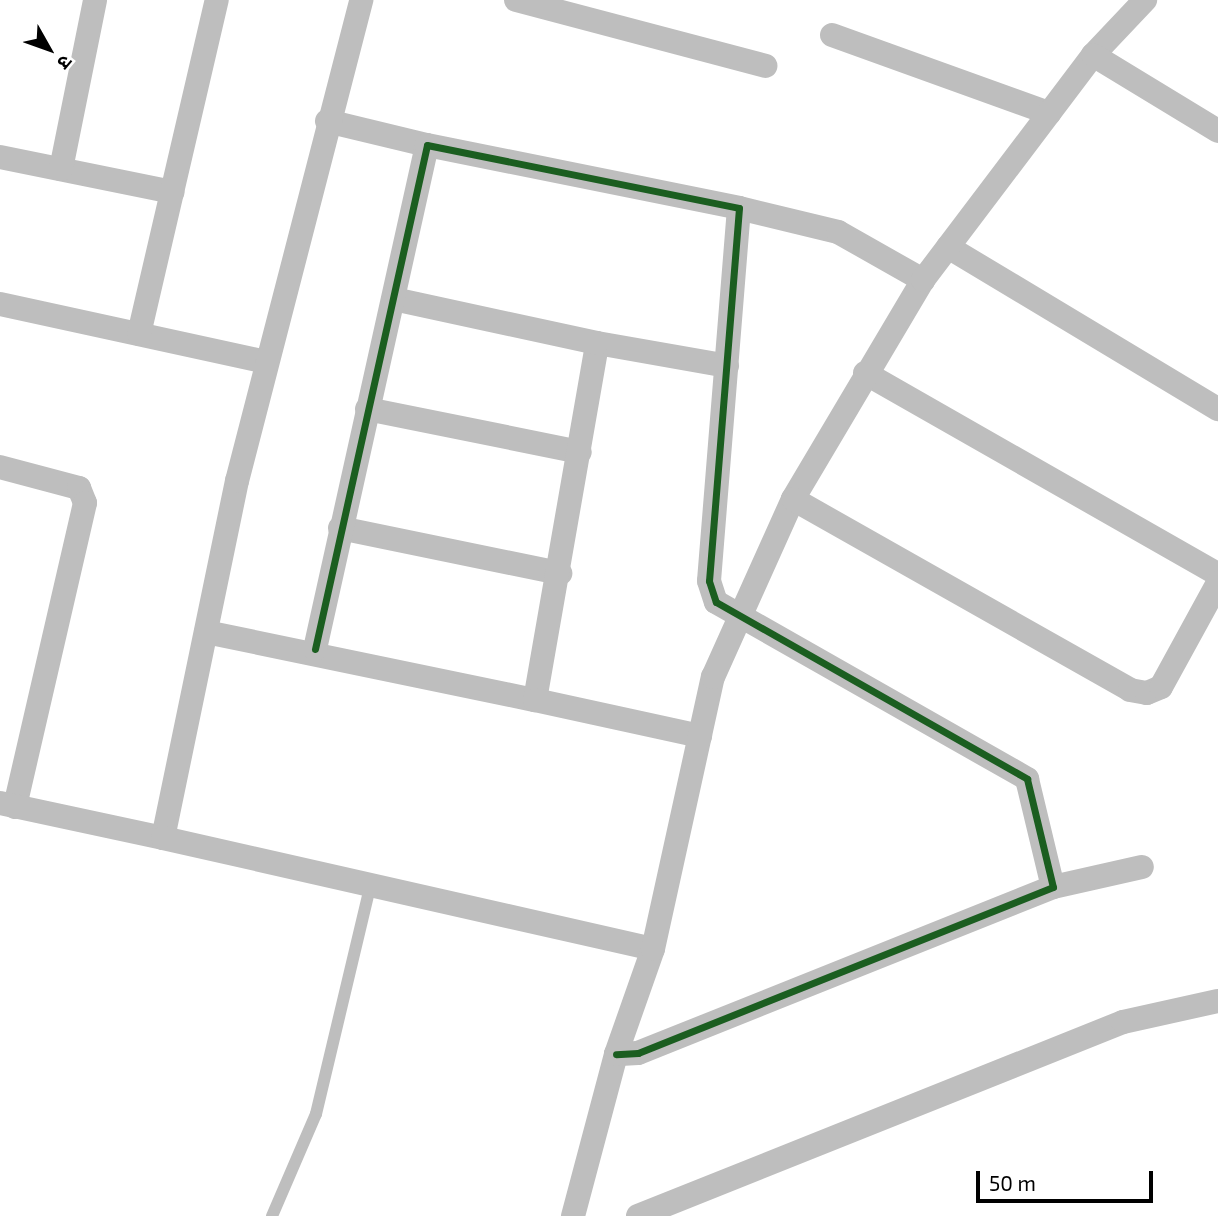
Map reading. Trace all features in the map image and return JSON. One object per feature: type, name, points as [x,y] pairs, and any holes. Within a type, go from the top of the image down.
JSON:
[{"type":"street","points":[[61,169],[95,0]]},
{"type":"street","points":[[139,334],[217,0]]},
{"type":"street","points":[[163,838],[266,362],[327,121],[361,0]]},
{"type":"street","points":[[573,1216],[616,1054],[653,949],[713,677],[793,499],[865,373],[923,280],[1093,55],[1140,1]]},
{"type":"street","points":[[530,2],[765,66]]},
{"type":"street","points":[[832,35],[1049,113]]},
{"type":"street","points":[[1093,55],[1218,131]]},
{"type":"street","points":[[327,121],[427,145],[739,208],[838,232],[923,280]]},
{"type":"street","points":[[315,649],[427,145]]},
{"type":"street","points":[[0,157],[172,192]]},
{"type":"street","points":[[739,208],[709,581],[716,602],[1027,779],[1054,887]]},
{"type":"street","points":[[948,247],[1218,409]]},
{"type":"street","points":[[394,299],[597,343],[727,366]]},
{"type":"street","points":[[0,304],[266,362]]},
{"type":"street","points":[[534,700],[560,573],[597,343]]},
{"type":"street","points":[[865,373],[1218,574]]},
{"type":"street","points":[[367,409],[580,452]]},
{"type":"street","points":[[0,467],[79,488],[85,503],[7,805],[371,883],[653,949]]},
{"type":"street","points":[[793,499],[1130,690],[1147,693],[1161,687],[1218,583]]},
{"type":"street","points":[[340,528],[560,573]]},
{"type":"street","points":[[206,632],[315,649],[701,736]]},
{"type":"street","points":[[616,1054],[638,1054],[1054,887],[1142,867]]},
{"type":"street","points":[[638,1216],[1123,1022],[1218,1001]]},
{"type":"lane","points":[[272,1216],[316,1114],[371,883]]},
{"type":"cycle path","points":[[315,649],[427,145],[739,208],[709,581],[716,602],[1027,779],[1053,887],[638,1053],[616,1054]]}]
